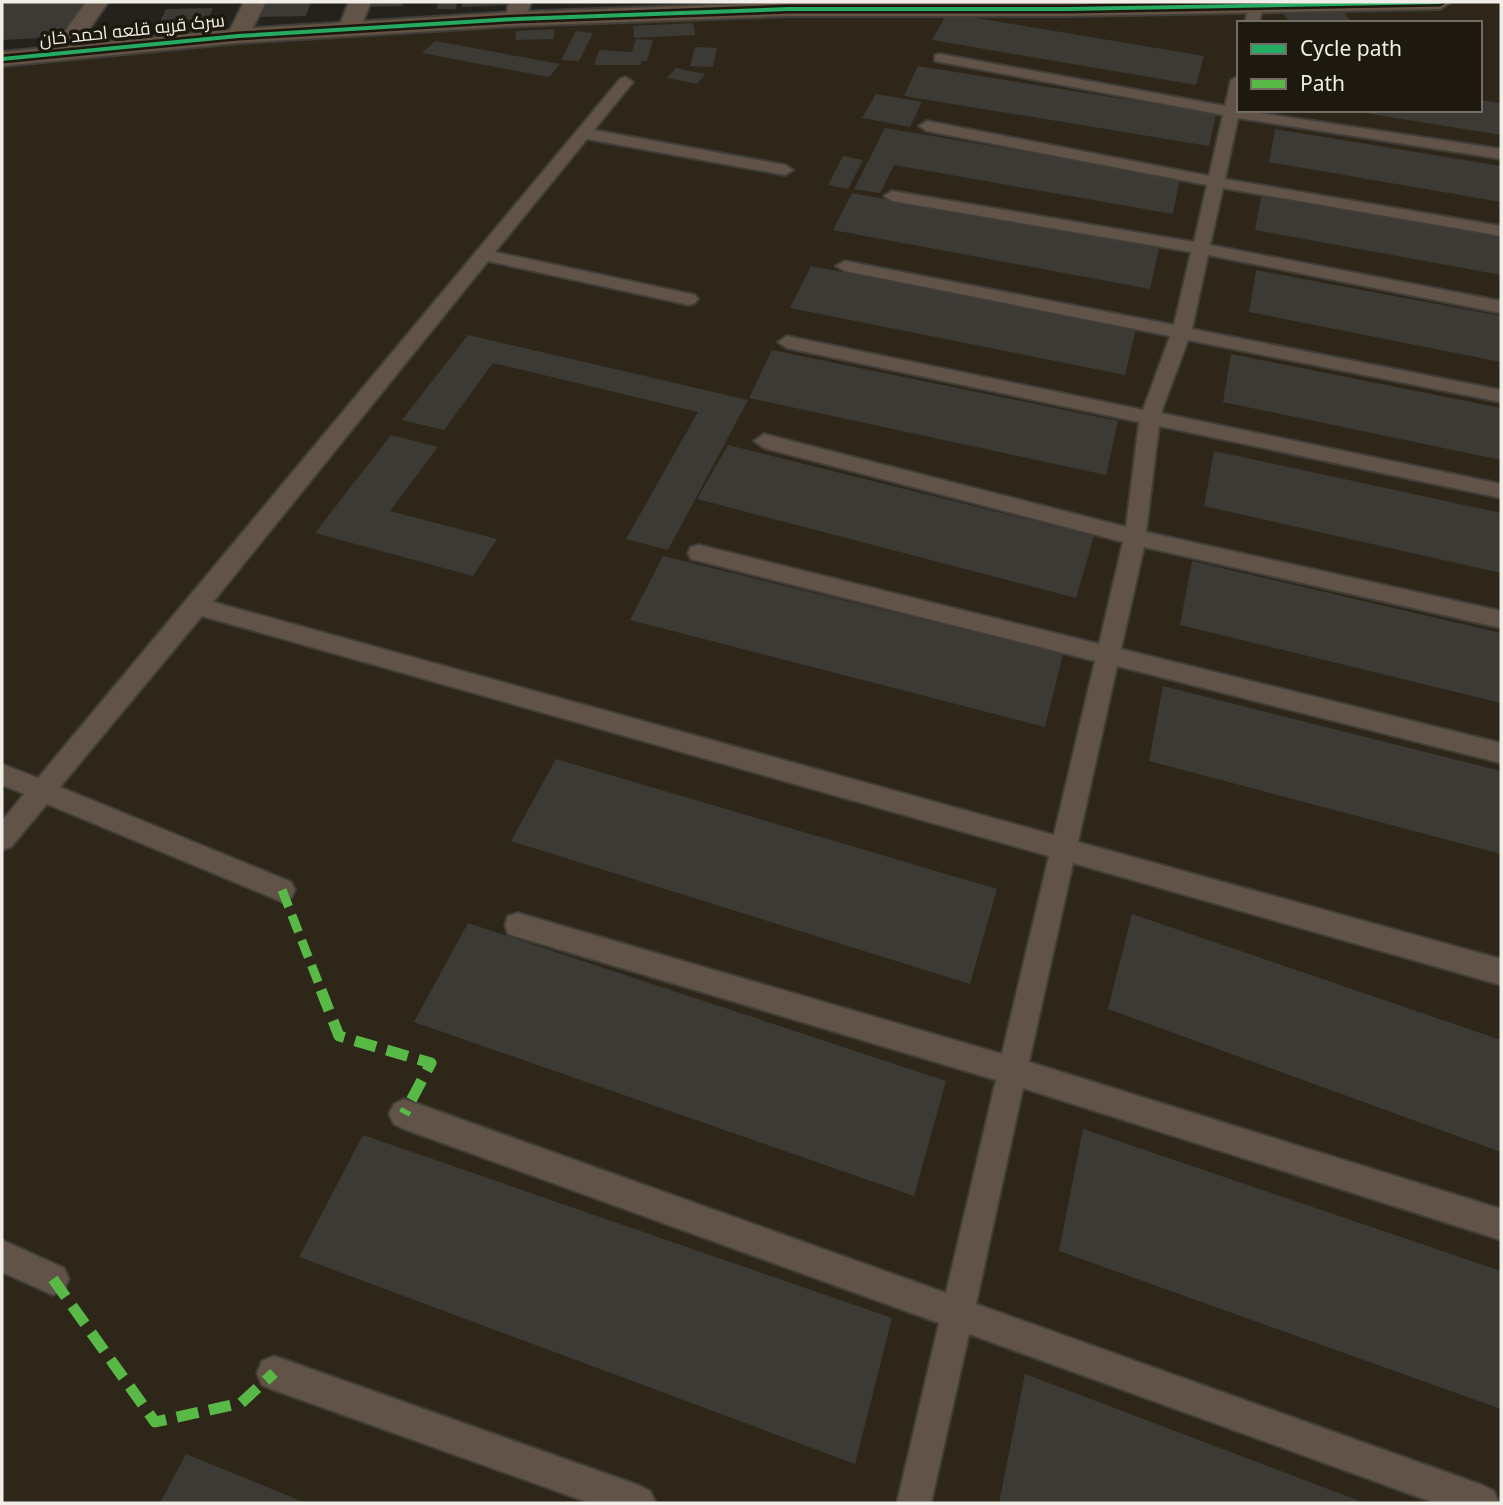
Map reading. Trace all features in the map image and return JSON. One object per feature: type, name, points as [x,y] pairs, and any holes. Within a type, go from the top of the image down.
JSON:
[{"type":"street","points":[[61,53],[97,2]]},
{"type":"street","points":[[238,36],[255,2]]},
{"type":"street","points":[[349,29],[360,2]]},
{"type":"street","name":"سرک قریه قلعه احمد خان","points":[[2,59],[238,36],[349,29],[518,10],[788,5],[1009,6],[1254,14],[1315,4],[1440,2]]},
{"type":"lane","points":[[940,58],[1232,112],[1501,154]]},
{"type":"lane","points":[[2,839],[197,606],[625,82]]},
{"type":"lane","points":[[914,1503],[1135,537],[1150,416],[1182,330],[1237,89]]},
{"type":"lane","points":[[927,126],[1216,183],[1501,231]]},
{"type":"lane","points":[[583,134],[785,170]]},
{"type":"lane","points":[[892,196],[1201,248],[1501,307]]},
{"type":"lane","points":[[484,255],[689,299]]},
{"type":"lane","points":[[845,266],[1182,330],[1501,396]]},
{"type":"lane","points":[[787,342],[1501,491]]},
{"type":"lane","points":[[764,441],[1135,537],[1501,620]]},
{"type":"lane","points":[[699,553],[1501,753]]},
{"type":"lane","points":[[197,606],[1064,847],[1501,972]]},
{"type":"lane","points":[[2,774],[44,789],[282,890]]},
{"type":"lane","points":[[518,925],[1013,1071],[1501,1225]]},
{"type":"lane","points":[[404,1114],[957,1316],[1482,1503]]},
{"type":"lane","points":[[2,1256],[53,1279]]},
{"type":"lane","points":[[274,1373],[638,1503]]},
{"type":"shaded area","points":[[1501,2],[1501,1503],[2,1503],[2,59],[516,19]]},
{"type":"building","points":[[2,2],[84,2],[60,37],[2,40]]},
{"type":"building","points":[[264,2],[311,2],[306,16],[259,17]]},
{"type":"building","points":[[367,2],[403,2],[402,6],[366,7]]},
{"type":"building","points":[[438,2],[457,2],[456,9],[437,9]]},
{"type":"building","points":[[462,2],[509,2],[509,5],[462,7]]},
{"type":"building","points":[[213,8],[204,30],[182,30],[184,26],[158,26],[166,9]]},
{"type":"building","points":[[1344,12],[1350,21],[1289,21],[1284,14]]},
{"type":"building","points":[[947,13],[1204,56],[1196,85],[932,40]]},
{"type":"building","points":[[693,23],[695,35],[634,38],[633,26]]},
{"type":"building","points":[[554,29],[554,39],[515,40],[516,31]]},
{"type":"building","points":[[576,31],[593,33],[579,61],[561,60]]},
{"type":"building","points":[[636,39],[653,40],[647,61],[642,61],[640,65],[594,65],[599,50],[632,52]]},
{"type":"building","points":[[435,41],[560,64],[549,77],[422,53]]},
{"type":"building","points":[[695,47],[717,48],[713,67],[690,66]]},
{"type":"building","points":[[918,66],[1216,114],[1209,146],[904,96]]},
{"type":"building","points":[[676,68],[705,74],[697,84],[667,78]]},
{"type":"building","points":[[876,94],[922,102],[910,127],[862,118]]},
{"type":"building","points":[[1482,100],[1501,103],[1501,135],[1359,112],[1482,112]]},
{"type":"building","points":[[885,128],[1180,178],[1173,214],[894,165],[880,193],[854,189]]},
{"type":"building","points":[[1275,129],[1501,166],[1501,202],[1269,162]]},
{"type":"building","points":[[843,156],[863,160],[848,189],[828,185]]},
{"type":"building","points":[[852,193],[1159,248],[1150,289],[833,230]]},
{"type":"building","points":[[1262,193],[1501,235],[1501,275],[1255,230]]},
{"type":"building","points":[[811,266],[1136,329],[1125,375],[790,308]]},
{"type":"building","points":[[1256,270],[1501,316],[1501,362],[1249,312]]},
{"type":"building","points":[[468,335],[748,400],[668,550],[626,539],[698,412],[493,363],[444,430],[402,420]]},
{"type":"building","points":[[772,350],[1118,421],[1106,475],[749,398]]},
{"type":"building","points":[[1231,354],[1501,408],[1501,460],[1223,402]]},
{"type":"building","points":[[391,435],[438,447],[390,511],[497,539],[473,576],[315,533]]},
{"type":"building","points":[[728,445],[1094,536],[1076,598],[697,499]]},
{"type":"building","points":[[1214,451],[1501,513],[1501,573],[1204,506]]},
{"type":"building","points":[[663,556],[1063,654],[1045,727],[630,620]]},
{"type":"building","points":[[1192,561],[1501,633],[1501,703],[1180,625]]},
{"type":"building","points":[[1163,686],[1501,771],[1501,854],[1149,761]]},
{"type":"building","points":[[556,759],[997,889],[970,984],[511,841]]},
{"type":"building","points":[[1132,914],[1501,1040],[1501,1152],[1108,1009]]},
{"type":"building","points":[[468,923],[946,1081],[914,1196],[414,1022]]},
{"type":"building","points":[[1083,1129],[1501,1271],[1501,1409],[1059,1251]]},
{"type":"building","points":[[363,1135],[892,1318],[855,1464],[299,1257]]},
{"type":"building","points":[[1025,1374],[1365,1503],[999,1503]]},
{"type":"building","points":[[186,1454],[306,1503],[160,1503]]},
{"type":"marked path","points":[[282,890],[339,1036],[431,1063],[404,1114]]},
{"type":"marked path","points":[[53,1279],[155,1422],[241,1403],[274,1373]]},
{"type":"cycle path","points":[[2,59],[238,36],[516,19],[788,9],[1068,9],[1440,2]]}]
